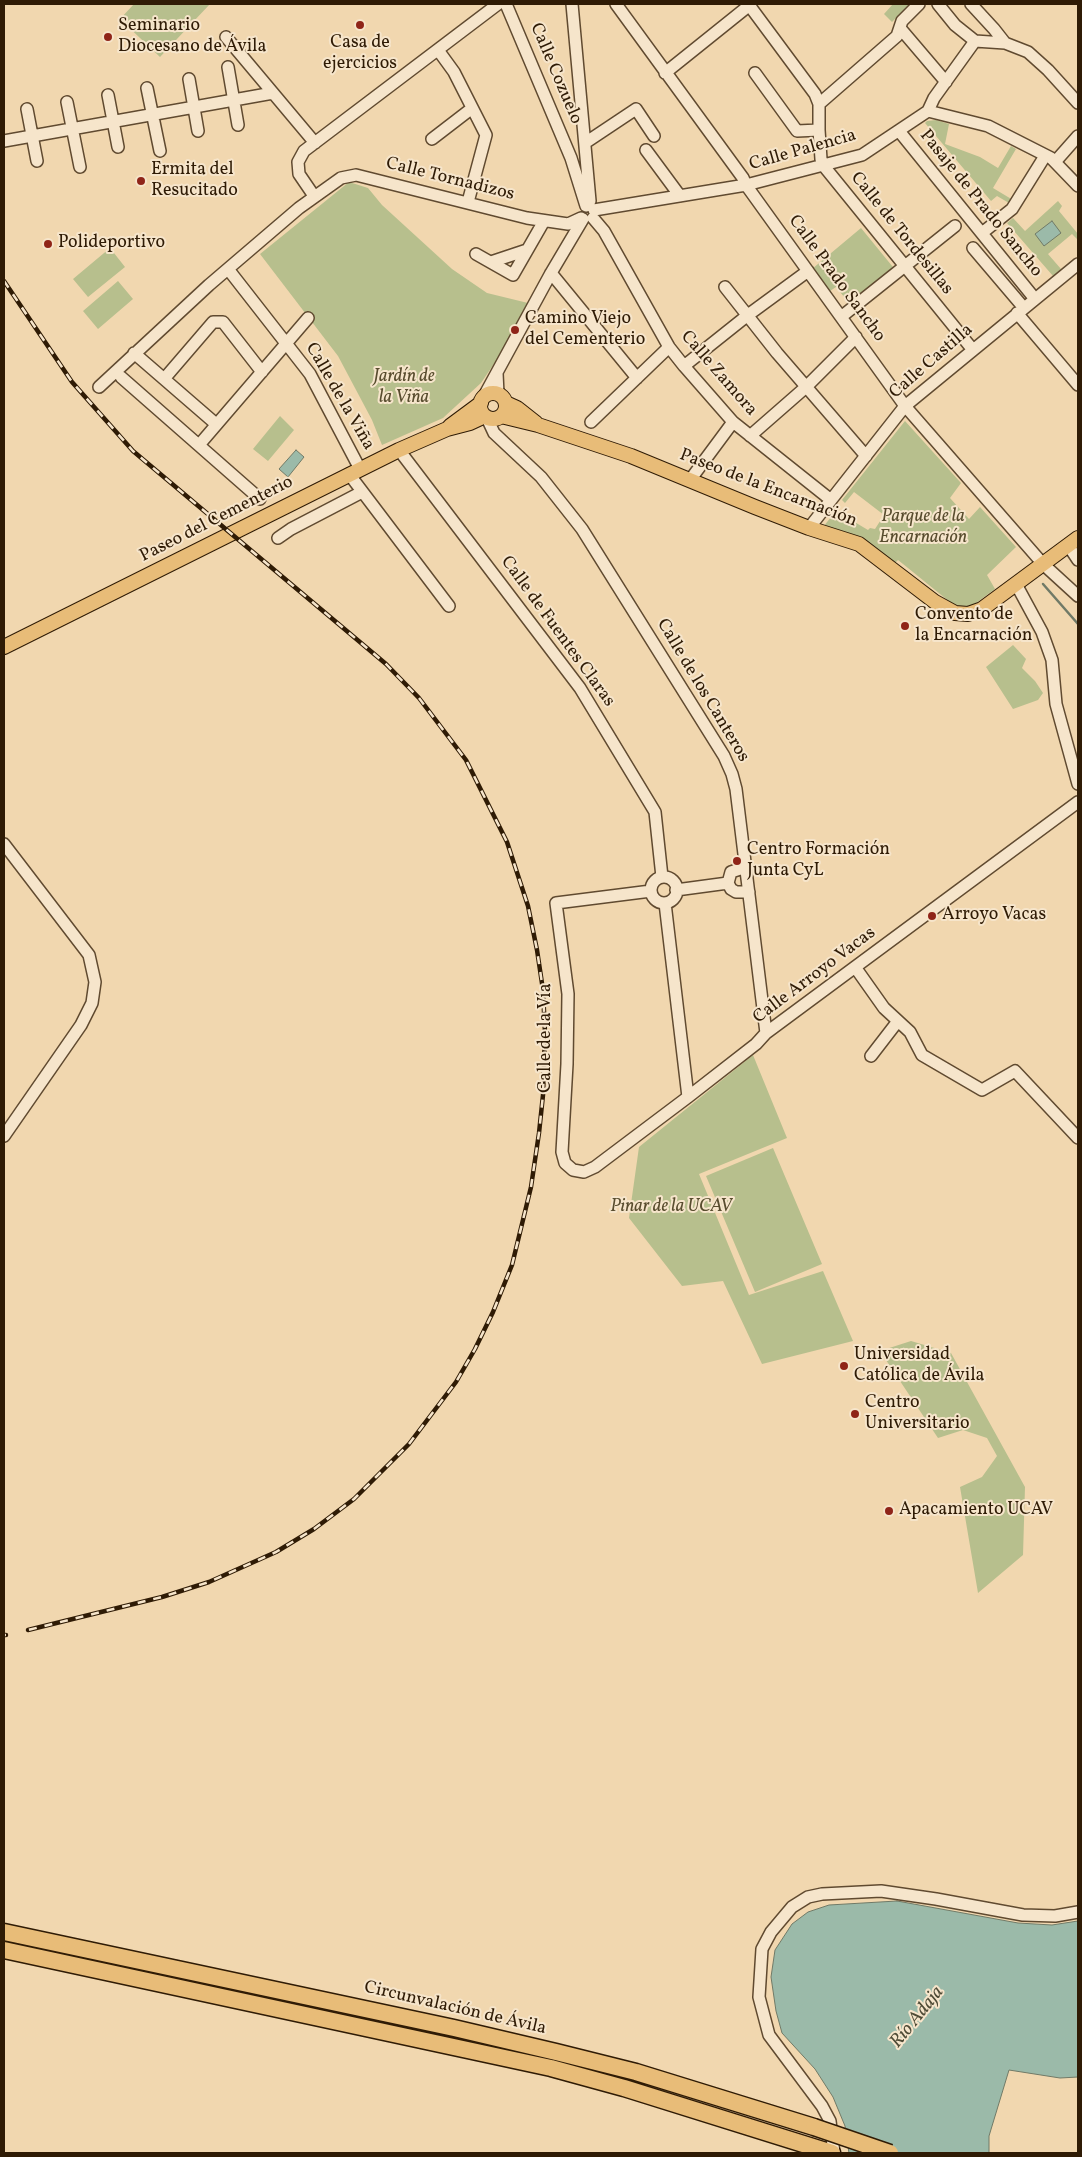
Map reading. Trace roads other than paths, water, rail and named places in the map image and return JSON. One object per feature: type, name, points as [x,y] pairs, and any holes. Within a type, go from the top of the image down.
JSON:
[{"type":"highway","name":"Circunvalación de Ávila","points":[[4,1932],[454,2028],[636,2072],[814,2127],[890,2153]]},
{"type":"highway","name":"Circunvalación de Ávila","points":[[4,1950],[551,2068],[624,2088],[831,2153]]},
{"type":"main road","name":"Paseo del Cementerio","points":[[447,428],[482,400]]},
{"type":"main road","points":[[482,400],[481,410],[496,411]]},
{"type":"main road","name":"Paseo del Cementerio","points":[[4,646],[399,450],[447,428],[470,423],[496,411]]},
{"type":"main road","name":"Paseo de la Encarnación","points":[[496,411],[631,456],[809,528],[859,544],[935,602],[955,613],[968,614],[982,609],[1074,540]]},
{"type":"street","points":[[314,196],[299,174],[298,162],[304,151],[498,4],[506,4]]},
{"type":"street","name":"Calle Cozuelo","points":[[506,4],[571,158],[588,213]]},
{"type":"street","points":[[572,4],[586,156],[588,213]]},
{"type":"street","name":"Calle Prado Sancho","points":[[616,4],[743,178],[746,185],[905,406],[1043,564],[1078,596]]},
{"type":"street","points":[[665,73],[750,4],[815,94],[819,104],[819,130],[823,165]]},
{"type":"street","points":[[819,104],[898,36],[902,21],[919,4]]},
{"type":"street","points":[[938,4],[955,25],[975,41],[1005,43],[1028,52],[1048,70],[1078,103]]},
{"type":"street","points":[[971,4],[1005,43]]},
{"type":"street","points":[[900,28],[946,82]]},
{"type":"street","points":[[226,38],[316,143]]},
{"type":"street","name":"Calle Palencia","points":[[588,213],[746,185],[862,155],[928,111],[934,98],[975,41]]},
{"type":"street","points":[[438,50],[454,72],[486,135],[468,202]]},
{"type":"street","points":[[228,67],[238,125]]},
{"type":"street","points":[[755,74],[797,131],[819,130]]},
{"type":"street","points":[[189,79],[198,132]]},
{"type":"street","points":[[146,88],[160,151]]},
{"type":"street","points":[[4,141],[273,94]]},
{"type":"street","points":[[108,95],[118,146]]},
{"type":"street","points":[[67,102],[80,167]]},
{"type":"street","points":[[432,139],[471,108]]},
{"type":"street","points":[[27,109],[37,162]]},
{"type":"street","points":[[585,143],[636,109],[654,136]]},
{"type":"street","points":[[928,111],[988,126],[1050,159],[1078,186]]},
{"type":"street","name":"Pasaje de Prado Sancho","points":[[899,131],[1035,299]]},
{"type":"street","points":[[982,233],[1012,209],[1050,159],[1078,136]]},
{"type":"street","points":[[646,150],[680,196]]},
{"type":"street","points":[[571,158],[586,156]]},
{"type":"street","name":"Calle de Tordesillas","points":[[823,165],[973,350]]},
{"type":"street","name":"Calle Tornadizos","points":[[99,387],[228,269],[314,196],[341,178],[356,175],[544,221],[568,224],[588,213]]},
{"type":"street","name":"Paseo del Cementerio","points":[[482,400],[551,273],[588,213]]},
{"type":"street","name":"Calle Zamora","points":[[588,213],[604,231],[669,348],[684,366],[733,422],[832,500]]},
{"type":"street","points":[[476,254],[513,275],[544,221]]},
{"type":"street","points":[[841,317],[906,268],[955,226]]},
{"type":"street","points":[[973,248],[1078,385]]},
{"type":"street","points":[[491,262],[527,250]]},
{"type":"street","name":"Calle Castilla","points":[[809,528],[905,406],[1078,264]]},
{"type":"street","name":"Calle de la Viña","points":[[228,269],[310,374],[355,472],[362,492],[449,606]]},
{"type":"street","points":[[684,366],[748,315],[808,271]]},
{"type":"street","points":[[551,273],[637,378]]},
{"type":"street","points":[[725,287],[806,387],[866,456]]},
{"type":"street","name":"Calle de la Viña","points":[[199,445],[308,318]]},
{"type":"street","points":[[164,379],[214,322],[223,322],[262,372]]},
{"type":"street","points":[[750,436],[806,387],[856,338]]},
{"type":"street","points":[[591,422],[669,348]]},
{"type":"street","points":[[134,353],[216,424]]},
{"type":"street","points":[[496,411],[497,371]]},
{"type":"street","points":[[121,377],[260,499]]},
{"type":"street","name":"Calle de los Canteros","points":[[496,411],[494,433],[541,476],[582,529],[724,756],[736,789],[766,1033]]},
{"type":"street","points":[[690,480],[733,422]]},
{"type":"street","name":"Calle de Fuentes Claras","points":[[399,450],[580,688],[654,812],[662,877]]},
{"type":"street","points":[[278,538],[291,529],[362,492]]},
{"type":"street","points":[[1074,540],[1078,560]]},
{"type":"street","points":[[1023,578],[1052,660],[1056,704],[1078,784]]},
{"type":"street","name":"Calle Arroyo Vacas","points":[[573,1170],[584,1172],[595,1167],[756,1044],[766,1033],[1078,802]]},
{"type":"street","points":[[4,844],[89,955],[95,982],[92,1003],[81,1026],[4,1136]]},
{"type":"street","points":[[746,867],[731,872],[728,883],[731,889],[736,892],[749,892]]},
{"type":"street","points":[[662,877],[674,882],[676,890],[675,897],[665,903],[654,898],[651,891],[653,884],[662,877]]},
{"type":"street","points":[[676,890],[728,883]]},
{"type":"street","name":"Calle de la Vía","points":[[573,1170],[565,1163],[562,1152],[567,1064],[568,994],[556,902],[651,891]]},
{"type":"street","points":[[665,903],[688,1097]]},
{"type":"street","points":[[854,967],[884,1008],[910,1032],[922,1055],[982,1090],[1015,1071],[1078,1138]]},
{"type":"street","points":[[871,1056],[898,1021]]},
{"type":"street","points":[[831,2153],[830,2121],[822,2106],[769,2035],[759,1997],[762,1950],[771,1932],[792,1908],[808,1897],[822,1894],[881,1891],[1023,1915],[1055,1916],[1078,1912]]},
{"type":"water","points":[[1052,221],[1061,233],[1044,246],[1035,234]]},
{"type":"water","points":[[296,450],[304,457],[288,477],[279,469]]},
{"type":"water","name":"Río Adaja","points":[[897,1901],[1018,1923],[1052,1925],[1078,1921],[1078,2077],[1060,2078],[1009,2070],[989,2136],[989,2153],[849,2153],[845,2126],[833,2097],[815,2069],[782,2033],[776,2011],[771,1977],[775,1950],[792,1924],[808,1912],[829,1905]]},
{"type":"waterway","points":[[1043,584],[1078,624]]},
{"type":"railway","points":[[4,281],[72,382],[133,451],[386,664],[419,698],[466,760],[507,842],[528,906],[543,990],[545,1033],[543,1095],[539,1133],[531,1187],[512,1265],[493,1312],[475,1349],[456,1382],[409,1444],[354,1499],[314,1529],[276,1552],[209,1582],[162,1597],[28,1630]]},
{"type":"place","name":"Casa de ejercicios","points":[[360,25]]},
{"type":"place","name":"Seminario Diocesano de Ávila","points":[[108,37]]},
{"type":"place","name":"Ermita del Resucitado","points":[[141,181]]},
{"type":"place","name":"Polideportivo","points":[[48,244]]},
{"type":"place","name":"Camino Viejo del Cementerio","points":[[515,330]]},
{"type":"place","name":"Convento de la Encarnación","points":[[905,626]]},
{"type":"place","name":"Centro Formación Junta CyL","points":[[737,861]]},
{"type":"place","name":"Arroyo Vacas","points":[[932,916]]},
{"type":"place","name":"Universidad Católica de Ávila","points":[[844,1366]]},
{"type":"place","name":"Centro Universitario","points":[[855,1414]]},
{"type":"place","name":"Apacamiento UCAV","points":[[889,1511]]},
{"type":"park label","name":"Jardín de la Viña","points":[[404,388]]},
{"type":"park label","name":"Parque de la Encarnación","points":[[923,528]]},
{"type":"park label","name":"Pinar de la UCAV","points":[[671,1208]]}]
